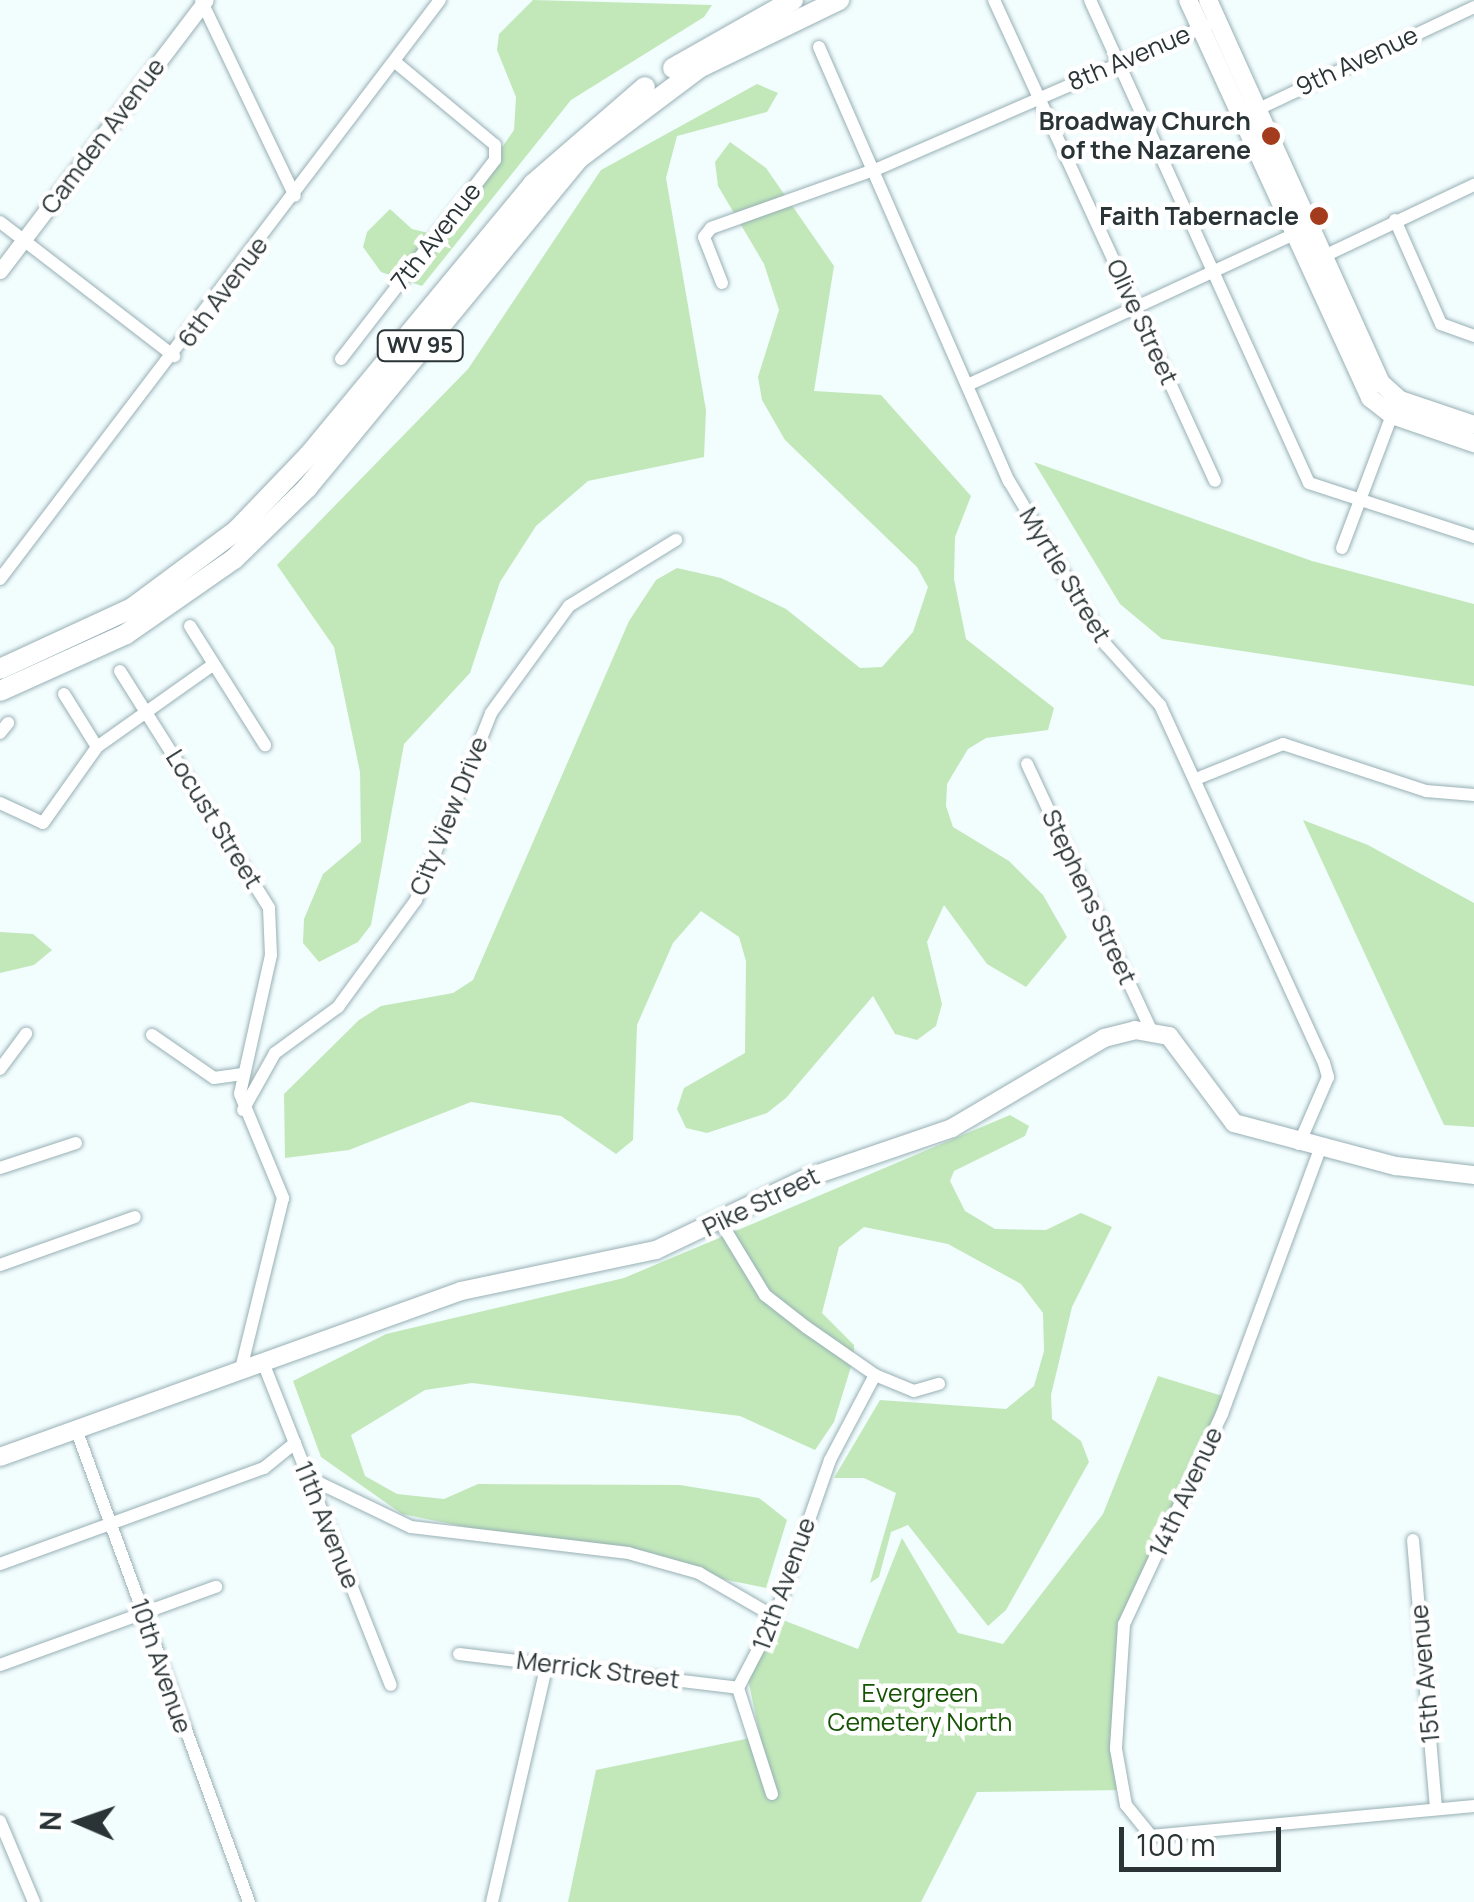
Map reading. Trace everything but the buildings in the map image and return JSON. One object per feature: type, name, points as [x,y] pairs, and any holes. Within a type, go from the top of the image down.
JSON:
[{"type":"main road","name":"WV 95","points":[[0,670],[116,617],[229,537],[309,455],[562,154],[656,80],[793,0]]},
{"type":"main road","name":"WV 95","points":[[0,690],[109,643],[234,559],[308,488],[578,159],[699,68],[839,0]]},
{"type":"main road","points":[[1188,0],[1209,24],[1315,260],[1396,408],[1474,443]]},
{"type":"main road","points":[[1208,0],[1209,24]]},
{"type":"main road","points":[[1396,408],[1474,425]]},
{"type":"main road","points":[[1151,1030],[1179,1047],[1234,1123],[1320,1149],[1474,1174]]},
{"type":"main road","name":"Pike Street","points":[[0,1457],[461,1291],[656,1250],[809,1178],[986,1112],[1104,1038],[1151,1030]]},
{"type":"street","name":"6th Avenue","points":[[0,579],[174,356],[440,0]]},
{"type":"street","name":"Olive Street","points":[[994,0],[1215,481]]},
{"type":"street","points":[[1090,0],[1308,483],[1474,536]]},
{"type":"street","points":[[203,2],[295,196]]},
{"type":"street","name":"Camden Avenue","points":[[0,271],[203,2]]},
{"type":"street","name":"9th Avenue","points":[[1249,114],[1474,7]]},
{"type":"street","name":"8th Avenue","points":[[722,282],[704,236],[710,228],[876,169],[1118,60],[1209,24]]},
{"type":"street","name":"Myrtle Street","points":[[819,47],[972,383],[1009,481],[1106,645],[1160,705],[1328,1077],[1299,1144]]},
{"type":"street","name":"7th Avenue","points":[[341,359],[495,160],[495,145],[395,62]]},
{"type":"street","points":[[1315,260],[1474,185]]},
{"type":"street","points":[[1395,220],[1441,324],[1474,336]]},
{"type":"street","points":[[0,222],[174,356]]},
{"type":"street","points":[[972,383],[1212,269],[1302,231]]},
{"type":"street","points":[[1342,548],[1396,408]]},
{"type":"street","name":"City View Drive","points":[[242,1113],[275,1053],[338,1007],[416,900],[491,713],[569,606],[676,540]]},
{"type":"street","points":[[190,626],[265,746]]},
{"type":"street","points":[[0,803],[43,823],[97,747],[144,708],[213,665]]},
{"type":"street","name":"Locust Street","points":[[120,672],[270,908],[272,955],[241,1074],[242,1113]]},
{"type":"street","points":[[64,694],[97,747]]},
{"type":"street","points":[[1196,779],[1283,744],[1426,791],[1474,795]]},
{"type":"street","name":"Stephens Street","points":[[1028,764],[1151,1030]]},
{"type":"street","points":[[0,1068],[26,1034]]},
{"type":"street","points":[[152,1035],[214,1078],[241,1074]]},
{"type":"street","points":[[240,1373],[283,1198],[242,1113]]},
{"type":"street","points":[[0,1168],[76,1143]]},
{"type":"street","name":"14th Avenue","points":[[1320,1149],[1222,1414],[1116,1654],[1116,1749],[1126,1806],[1151,1836],[1436,1808]]},
{"type":"street","points":[[0,1265],[136,1217]]},
{"type":"street","points":[[720,1221],[765,1294],[876,1376],[914,1390],[939,1384]]},
{"type":"street","name":"11th Avenue","points":[[264,1364],[390,1685]]},
{"type":"street","name":"12th Avenue","points":[[738,1688],[776,1617],[830,1460],[876,1376]]},
{"type":"street","name":"10th Avenue","points":[[76,1430],[249,1902]]},
{"type":"street","points":[[0,1564],[264,1468],[295,1443]]},
{"type":"street","points":[[308,1478],[411,1527],[628,1553],[700,1573],[776,1617]]},
{"type":"street","name":"15th Avenue","points":[[1413,1540],[1436,1808]]},
{"type":"street","points":[[0,1664],[216,1587]]},
{"type":"street","name":"Merrick Street","points":[[459,1654],[738,1688]]},
{"type":"street","points":[[492,1902],[547,1663]]},
{"type":"street","points":[[738,1688],[772,1794]]},
{"type":"street","points":[[1436,1808],[1474,1806]]},
{"type":"street","points":[[0,1820],[34,1902]]},
{"type":"green space","points":[[533,0],[712,5],[704,17],[571,100],[422,286],[381,272],[363,247],[367,232],[390,209],[412,229],[441,236],[514,130],[516,97],[497,50],[499,34]]},
{"type":"green space","points":[[757,84],[778,93],[767,112],[677,136],[666,178],[706,410],[704,457],[588,481],[536,526],[500,582],[470,673],[404,744],[371,925],[358,942],[319,962],[303,943],[304,919],[323,874],[361,842],[360,772],[334,647],[277,565],[468,369],[601,170]]},
{"type":"green space","points":[[730,142],[766,168],[834,266],[814,391],[881,395],[971,496],[955,537],[954,579],[966,639],[1054,708],[1048,730],[986,738],[968,749],[947,784],[946,806],[953,827],[1009,861],[1043,895],[1067,937],[1026,987],[987,964],[944,905],[927,942],[942,1004],[936,1026],[917,1040],[895,1034],[873,996],[786,1098],[767,1113],[707,1133],[686,1128],[677,1109],[684,1088],[745,1053],[746,961],[739,937],[701,911],[673,943],[637,1025],[633,1140],[616,1154],[561,1116],[471,1102],[349,1150],[285,1158],[284,1094],[359,1020],[381,1006],[453,993],[473,980],[629,621],[656,580],[677,568],[721,578],[786,609],[860,668],[882,667],[913,632],[928,587],[917,567],[785,440],[762,400],[758,377],[779,310],[764,264],[718,186],[715,162]]},
{"type":"green space","points":[[1034,462],[1312,561],[1474,604],[1474,686],[1162,639],[1120,604]]},
{"type":"green space","points":[[1303,820],[1368,845],[1474,903],[1474,1127],[1444,1125]]},
{"type":"green space","points":[[0,932],[33,934],[52,950],[34,965],[0,973]]},
{"type":"green space","points":[[1010,1115],[1029,1126],[1025,1136],[954,1171],[950,1181],[965,1211],[995,1229],[1046,1230],[1081,1213],[1112,1227],[1072,1307],[1051,1395],[1052,1419],[1081,1441],[1089,1462],[1006,1610],[988,1626],[908,1525],[891,1532],[879,1577],[870,1583],[896,1493],[864,1478],[834,1478],[880,1400],[1006,1409],[1034,1386],[1044,1351],[1043,1313],[1021,1284],[948,1244],[864,1227],[839,1247],[822,1313],[854,1345],[854,1357],[834,1422],[815,1450],[740,1416],[472,1383],[425,1390],[351,1435],[365,1476],[397,1494],[444,1499],[478,1484],[680,1485],[759,1498],[787,1520],[766,1588],[402,1514],[321,1457],[293,1381],[386,1334],[624,1278]]},
{"type":"green space","name":"Evergreen Cemetery North","points":[[1158,1376],[1229,1398],[1117,1654],[1123,1790],[977,1792],[921,1902],[568,1902],[596,1770],[760,1736],[748,1679],[775,1617],[858,1649],[902,1538],[958,1633],[1003,1644],[1103,1514]]},
{"type":"place","name":"Broadway Church of the Nazarene","points":[[1271,136]]},
{"type":"place","name":"Faith Tabernacle","points":[[1319,216]]}]
